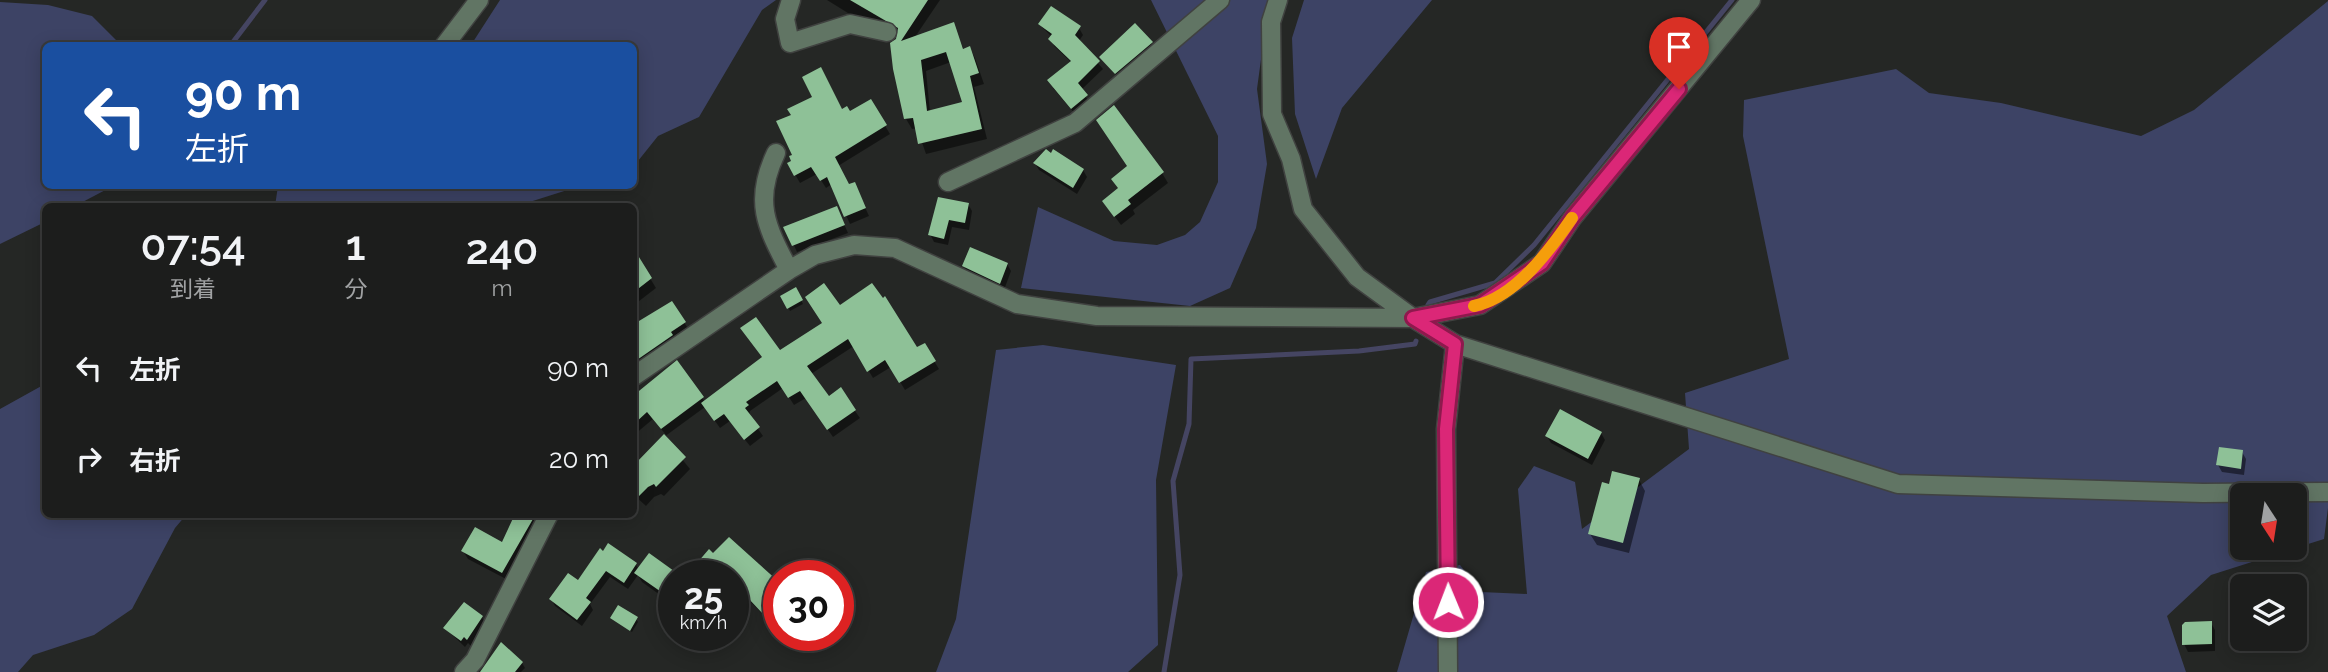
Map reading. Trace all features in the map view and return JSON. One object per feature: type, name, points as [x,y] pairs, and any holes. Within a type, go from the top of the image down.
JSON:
[{"type":"street","points":[[447,42],[479,0]]},
{"type":"street","points":[[791,0],[785,19],[790,43],[850,24],[887,32]]},
{"type":"street","points":[[948,182],[1075,124],[1220,0]]},
{"type":"street","points":[[1278,0],[1271,22],[1272,114],[1291,159],[1303,209],[1357,277],[1413,318],[1455,344],[1898,484],[2203,493],[2328,492]]},
{"type":"street","points":[[637,374],[789,270],[815,255],[853,246],[895,248],[1017,304],[1097,316],[1413,318],[1480,305],[1542,263],[1573,217],[1751,0]]},
{"type":"street","points":[[776,153],[767,172],[762,197],[766,227],[789,270]]},
{"type":"street","points":[[1448,672],[1446,429],[1455,344]]},
{"type":"street","points":[[464,672],[475,660],[547,518]]},
{"type":"shaded area","points":[[500,0],[776,0],[762,10],[699,117],[658,136],[637,162],[637,42],[473,42]]},
{"type":"shaded area","points":[[1151,0],[1269,0],[1257,89],[1267,164],[1256,228],[1230,288],[1190,306],[1021,288],[1038,207],[1114,241],[1157,245],[1185,235],[1200,222],[1218,182],[1218,136]]},
{"type":"shaded area","points":[[1304,0],[1432,0],[1342,108],[1316,179],[1295,114],[1292,38]]},
{"type":"shaded area","points":[[2328,1],[2328,508],[2324,539],[2307,544],[2307,483],[2230,483],[2230,560],[2258,560],[2211,575],[2167,616],[2186,672],[1397,672],[1426,572],[1460,565],[1481,592],[1527,594],[1518,489],[1534,466],[1575,482],[1582,529],[1689,449],[1685,393],[1789,359],[1743,136],[1744,100],[1896,69],[1929,93],[2001,103],[2141,136],[2194,110]]},
{"type":"shaded area","points":[[0,2],[48,5],[92,16],[118,42],[42,42],[42,189],[107,189],[81,203],[42,203],[42,223],[0,244]]},
{"type":"shaded area","points":[[278,189],[571,189],[526,203],[275,203]]},
{"type":"shaded area","points":[[1043,345],[1176,365],[1156,480],[1158,645],[1128,672],[936,672],[956,619],[996,350]]},
{"type":"shaded area","points":[[42,386],[42,518],[183,518],[175,528],[132,609],[94,635],[33,655],[18,672],[0,672],[0,409]]},
{"type":"building","points":[[850,0],[928,0],[901,41],[954,22],[963,49],[970,46],[979,73],[970,76],[982,129],[918,144],[913,118],[904,119],[893,69],[890,43],[896,39],[898,28]],"holes":[[[946,52],[962,102],[927,111],[921,60]]]},
{"type":"building","points":[[1051,6],[1081,26],[1075,35],[1100,61],[1078,83],[1088,95],[1071,109],[1047,80],[1071,61],[1048,39],[1052,34],[1038,24]]},
{"type":"building","points":[[1135,23],[1153,42],[1115,74],[1099,57]]},
{"type":"building","points":[[821,67],[842,109],[847,106],[850,111],[871,99],[887,125],[835,157],[849,184],[855,182],[866,208],[844,217],[827,177],[820,181],[811,167],[794,176],[787,163],[791,161],[789,156],[792,155],[776,121],[791,115],[787,109],[812,97],[802,77]]},
{"type":"building","points":[[1114,105],[1164,172],[1128,200],[1131,204],[1114,217],[1102,201],[1118,188],[1111,179],[1127,166],[1096,120]]},
{"type":"building","points":[[1046,149],[1051,153],[1053,149],[1084,169],[1073,188],[1033,163]]},
{"type":"building","points":[[938,197],[969,203],[965,223],[949,220],[944,239],[928,235]]},
{"type":"building","points":[[837,206],[845,225],[792,246],[783,227]]},
{"type":"building","points":[[970,247],[1008,263],[1000,284],[962,266]]},
{"type":"building","points":[[637,254],[652,278],[637,290]]},
{"type":"building","points":[[824,283],[840,305],[872,283],[883,298],[885,296],[917,347],[925,343],[936,361],[899,383],[885,360],[867,372],[848,339],[807,366],[829,396],[841,387],[856,410],[827,430],[800,391],[788,398],[777,381],[746,402],[749,405],[745,408],[760,427],[744,440],[724,414],[714,421],[701,403],[762,357],[740,328],[756,317],[780,350],[822,323],[805,297]]},
{"type":"building","points":[[796,287],[803,300],[787,309],[780,296]]},
{"type":"building","points":[[672,301],[686,322],[671,332],[673,335],[637,360],[637,322]]},
{"type":"building","points":[[677,360],[704,397],[661,429],[647,412],[637,421],[637,393]]},
{"type":"building","points":[[1560,409],[1602,432],[1588,459],[1545,436]]},
{"type":"building","points":[[664,434],[686,457],[656,487],[654,484],[648,487],[637,498],[637,462]]},
{"type":"building","points":[[2219,447],[2243,450],[2241,469],[2216,465]]},
{"type":"building","points":[[1612,471],[1640,478],[1623,543],[1588,534],[1602,482],[1609,484]]},
{"type":"building","points":[[513,518],[533,519],[502,573],[461,551],[475,527],[502,542]]},
{"type":"building","points":[[729,537],[763,568],[763,614],[749,599],[749,560],[700,560],[709,549],[713,553]]},
{"type":"building","points":[[608,543],[637,563],[624,583],[606,571],[586,598],[591,602],[577,620],[549,599],[568,573],[578,580],[600,548],[603,551]]},
{"type":"building","points":[[649,553],[659,560],[658,590],[634,573]]},
{"type":"building","points":[[464,602],[483,616],[467,640],[464,637],[461,641],[443,628]]},
{"type":"building","points":[[618,605],[638,617],[630,631],[610,618]]},
{"type":"building","points":[[2212,621],[2212,644],[2182,645],[2182,625],[2185,622]]},
{"type":"building","points":[[501,642],[523,662],[515,672],[480,672]]},
{"type":"waterway","points":[[233,42],[265,0]]},
{"type":"waterway","points":[[1428,305],[1430,302],[1495,283],[1534,245],[1732,0]]},
{"type":"waterway","points":[[1164,672],[1180,575],[1173,481],[1189,424],[1191,359],[1359,351],[1415,344],[1416,341]]},
{"type":"slow traffic","points":[[1474,306],[1493,299],[1542,263],[1572,218]]},
{"type":"route","points":[[1448,602],[1446,429],[1455,344],[1413,318],[1480,305],[1493,299],[1542,263],[1573,217],[1679,89]]}]
